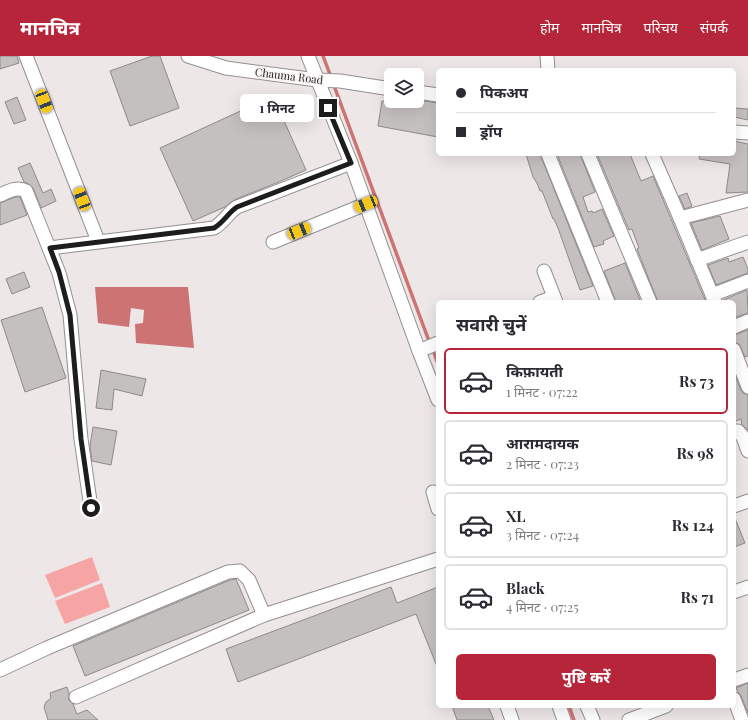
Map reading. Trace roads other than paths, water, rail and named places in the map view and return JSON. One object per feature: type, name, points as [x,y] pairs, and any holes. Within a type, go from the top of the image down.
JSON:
[{"type":"street","points":[[26,56],[98,241]]},
{"type":"street","name":"Chauma Road","points":[[188,56],[226,68],[384,87]]},
{"type":"street","points":[[308,56],[321,80],[436,395]]},
{"type":"street","points":[[547,56],[548,68]]},
{"type":"street","points":[[424,93],[436,96]]},
{"type":"street","points":[[736,132],[748,134]]},
{"type":"street","points":[[549,156],[607,300]]},
{"type":"street","points":[[589,156],[649,300]]},
{"type":"street","points":[[653,156],[713,298],[748,281]]},
{"type":"street","points":[[50,248],[214,228],[237,207],[351,163]]},
{"type":"street","points":[[0,195],[16,188],[26,191],[59,272],[70,315],[81,439],[91,508]]},
{"type":"street","points":[[680,218],[748,200]]},
{"type":"street","points":[[273,242],[366,204]]},
{"type":"street","points":[[698,260],[748,242]]},
{"type":"street","points":[[544,271],[555,299]]},
{"type":"street","points":[[736,325],[748,321]]},
{"type":"street","points":[[419,351],[436,344]]},
{"type":"street","points":[[736,352],[744,362],[748,387]]},
{"type":"street","points":[[736,431],[738,431],[743,437],[748,451]]},
{"type":"street","points":[[433,492],[436,502]]},
{"type":"street","points":[[736,505],[748,501]]},
{"type":"street","points":[[76,697],[264,615],[436,560]]},
{"type":"street","points":[[0,670],[54,644],[228,572],[240,571],[249,580],[264,615]]},
{"type":"street","points":[[736,591],[748,587]]},
{"type":"street","points":[[736,679],[748,675]]},
{"type":"street","points":[[736,704],[742,720]]},
{"type":"street","points":[[508,708],[512,720]]},
{"type":"street","points":[[560,708],[564,720]]},
{"type":"street","points":[[588,708],[593,720]]},
{"type":"street","points":[[629,720],[661,708]]},
{"type":"waterway","points":[[323,56],[331,77]]},
{"type":"waterway","points":[[333,83],[429,341]]},
{"type":"waterway","points":[[433,350],[436,358]]},
{"type":"waterway","points":[[570,708],[574,720]]}]
